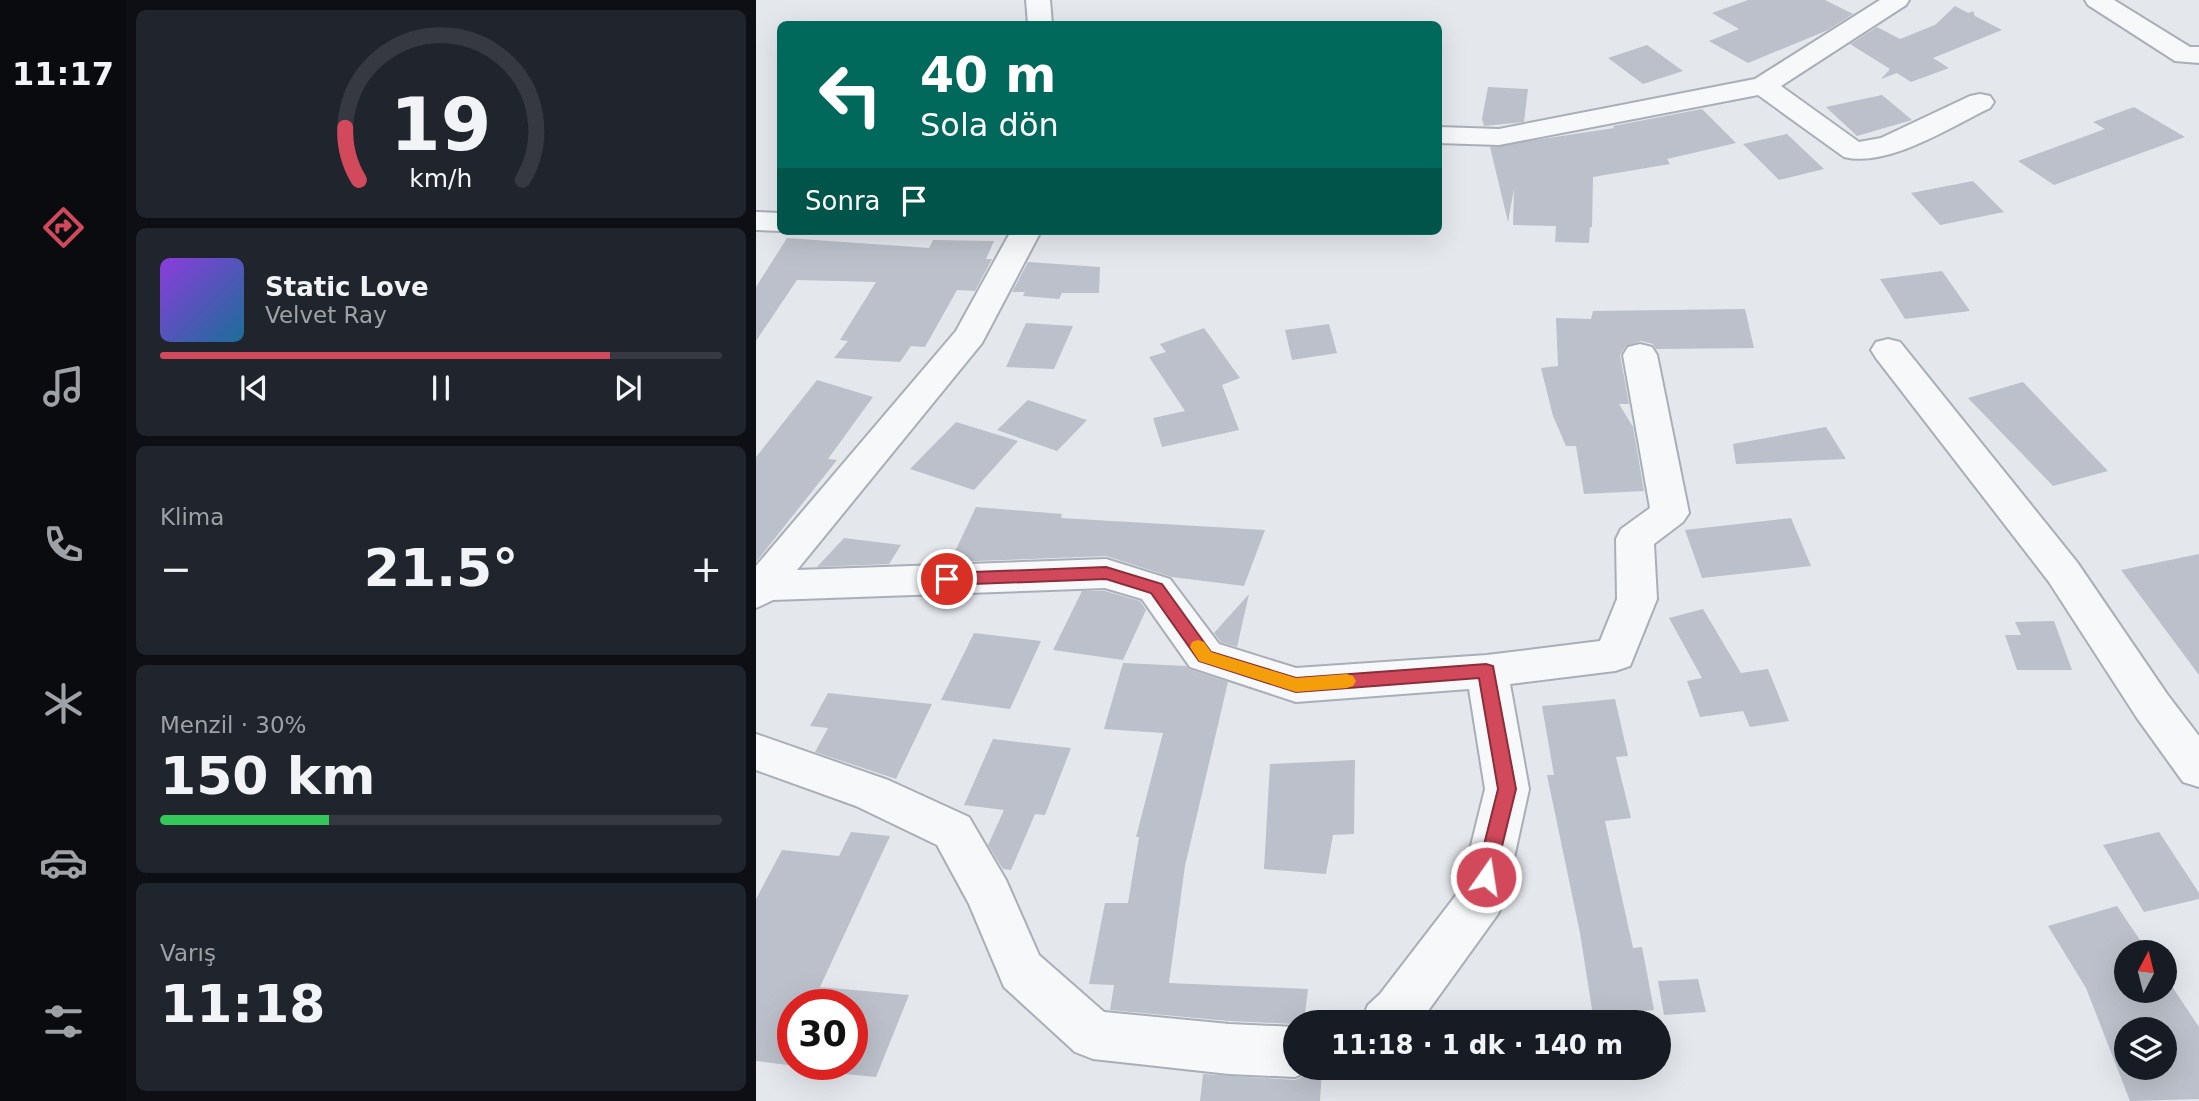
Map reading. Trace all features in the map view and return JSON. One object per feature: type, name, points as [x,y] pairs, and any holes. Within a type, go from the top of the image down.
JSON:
[{"type":"street","points":[[1038,0],[1041,21]]},
{"type":"street","points":[[1442,135],[1499,137],[1763,86],[1897,0]]},
{"type":"street","points":[[2097,0],[2184,55],[2199,55]]},
{"type":"street","points":[[1763,86],[1854,151],[1888,146],[1980,102]]},
{"type":"street","points":[[756,221],[777,222]]},
{"type":"street","points":[[759,590],[970,336],[1024,235]]},
{"type":"street","points":[[1888,350],[2063,572],[2152,706],[2199,769]]},
{"type":"street","points":[[759,590],[1106,573],[1156,589],[1205,656],[1296,685],[1486,671],[1615,655],[1637,599],[1634,538],[1670,513],[1640,355]]},
{"type":"street","points":[[1399,1010],[1481,899],[1507,789],[1486,671]]},
{"type":"street","points":[[756,752],[872,793],[953,831],[989,895],[1021,971],[1093,1035],[1228,1049],[1283,1051]]},
{"type":"building","points":[[1748,0],[1825,0],[1853,14],[1828,30],[1748,63],[1709,41],[1739,29],[1712,13]]},
{"type":"building","points":[[1955,6],[1968,13],[1973,11],[1975,16],[2002,30],[1933,58],[1949,68],[1911,82],[1897,73],[1881,79],[1890,69],[1850,44],[1877,27],[1900,39],[1935,25]]},
{"type":"building","points":[[1647,45],[1683,71],[1643,84],[1608,58]]},
{"type":"building","points":[[1488,87],[1528,89],[1524,122],[1484,126],[1482,119]]},
{"type":"building","points":[[1882,95],[1912,120],[1857,136],[1826,107]]},
{"type":"building","points":[[2134,107],[2185,137],[2054,185],[2018,161],[2105,129],[2093,122]]},
{"type":"building","points":[[1702,109],[1736,143],[1667,159],[1670,164],[1593,177],[1589,243],[1555,242],[1556,226],[1513,225],[1514,189],[1508,222],[1490,147],[1614,128],[1613,126]]},
{"type":"building","points":[[1787,134],[1824,169],[1779,180],[1743,144]]},
{"type":"building","points":[[1973,181],[2004,212],[1940,225],[1911,193]]},
{"type":"building","points":[[787,238],[929,248],[933,240],[994,241],[986,259],[992,259],[975,291],[957,290],[925,347],[911,346],[900,362],[834,358],[848,341],[840,340],[876,282],[797,280],[756,341],[756,287]]},
{"type":"building","points":[[1028,262],[1100,267],[1099,293],[1062,293],[1059,299],[1023,296],[1025,292],[1012,292]]},
{"type":"building","points":[[1942,271],[1970,311],[1905,319],[1880,279]]},
{"type":"building","points":[[1745,309],[1754,348],[1656,349],[1653,344],[1641,341],[1626,346],[1620,355],[1629,404],[1619,404],[1633,427],[1644,491],[1584,494],[1576,446],[1566,446],[1553,416],[1541,368],[1558,366],[1556,318],[1591,319],[1593,311]]},
{"type":"building","points":[[1026,323],[1073,326],[1054,369],[1006,367]]},
{"type":"building","points":[[1329,324],[1337,353],[1292,360],[1285,330]]},
{"type":"building","points":[[1204,328],[1240,378],[1222,385],[1239,430],[1162,447],[1153,418],[1185,411],[1149,357],[1166,352],[1160,344]]},
{"type":"building","points":[[817,380],[873,397],[828,459],[837,460],[756,562],[756,457]]},
{"type":"building","points":[[2023,382],[2108,471],[2053,486],[1968,398]]},
{"type":"building","points":[[1028,400],[1087,420],[1057,451],[997,430]]},
{"type":"building","points":[[956,422],[1018,441],[974,490],[910,469]]},
{"type":"building","points":[[1826,427],[1846,459],[1736,464],[1733,444]]},
{"type":"building","points":[[976,507],[1062,514],[1061,518],[1265,530],[1244,586],[1172,577],[1106,556],[950,562]]},
{"type":"building","points":[[1791,518],[1811,566],[1702,578],[1685,530]]},
{"type":"building","points":[[844,538],[901,545],[889,564],[817,567]]},
{"type":"building","points":[[2199,554],[2199,675],[2121,570]]},
{"type":"building","points":[[1082,591],[1105,591],[1140,601],[1146,610],[1123,660],[1053,650]]},
{"type":"building","points":[[1249,594],[1237,647],[1221,642],[1214,633]]},
{"type":"building","points":[[1703,609],[1741,673],[1768,669],[1789,721],[1750,727],[1743,711],[1700,717],[1687,681],[1702,678],[1669,618]]},
{"type":"building","points":[[2054,621],[2072,670],[2017,670],[2005,635],[2021,635],[2015,622]]},
{"type":"building","points":[[974,633],[1041,641],[1010,709],[941,700]]},
{"type":"building","points":[[1123,663],[1186,666],[1228,682],[1185,866],[1169,983],[1308,989],[1305,1010],[1283,1010],[1283,1023],[1110,1010],[1114,985],[1089,984],[1105,903],[1128,903],[1139,837],[1136,837],[1163,733],[1104,729]]},
{"type":"building","points":[[828,693],[932,704],[896,779],[815,752],[828,728],[810,726]]},
{"type":"building","points":[[1615,699],[1628,756],[1616,757],[1631,818],[1605,821],[1633,948],[1642,947],[1654,1010],[1592,1010],[1580,933],[1547,775],[1554,775],[1542,706]]},
{"type":"building","points":[[993,739],[1071,748],[1045,815],[1035,814],[1011,870],[1003,869],[988,845],[1004,810],[964,805]]},
{"type":"building","points":[[1355,760],[1354,834],[1333,835],[1326,874],[1264,869],[1270,764]]},
{"type":"building","points":[[851,832],[890,836],[820,987],[842,989],[777,989],[777,1064],[756,1061],[756,899],[782,850],[839,856]]},
{"type":"building","points":[[2159,832],[2199,893],[2199,899],[2144,912],[2103,845]]},
{"type":"building","points":[[2117,906],[2140,940],[2114,940],[2114,1003],[2177,1003],[2177,994],[2199,1027],[2199,1099],[2130,1101],[2122,1080],[2177,1080],[2177,1017],[2114,1017],[2114,1060],[2086,988],[2048,926]]},
{"type":"building","points":[[1698,979],[1706,1012],[1671,1014],[1671,1010],[1663,1010],[1658,981]]},
{"type":"building","points":[[868,991],[909,995],[876,1077],[868,1076]]},
{"type":"building","points":[[1203,1074],[1321,1080],[1320,1101],[1200,1101]]},
{"type":"slow traffic","points":[[1198,647],[1205,656],[1296,685],[1347,681]]},
{"type":"route","points":[[947,579],[1106,573],[1156,589],[1205,656],[1296,685],[1486,671],[1507,789],[1486,877]]}]
